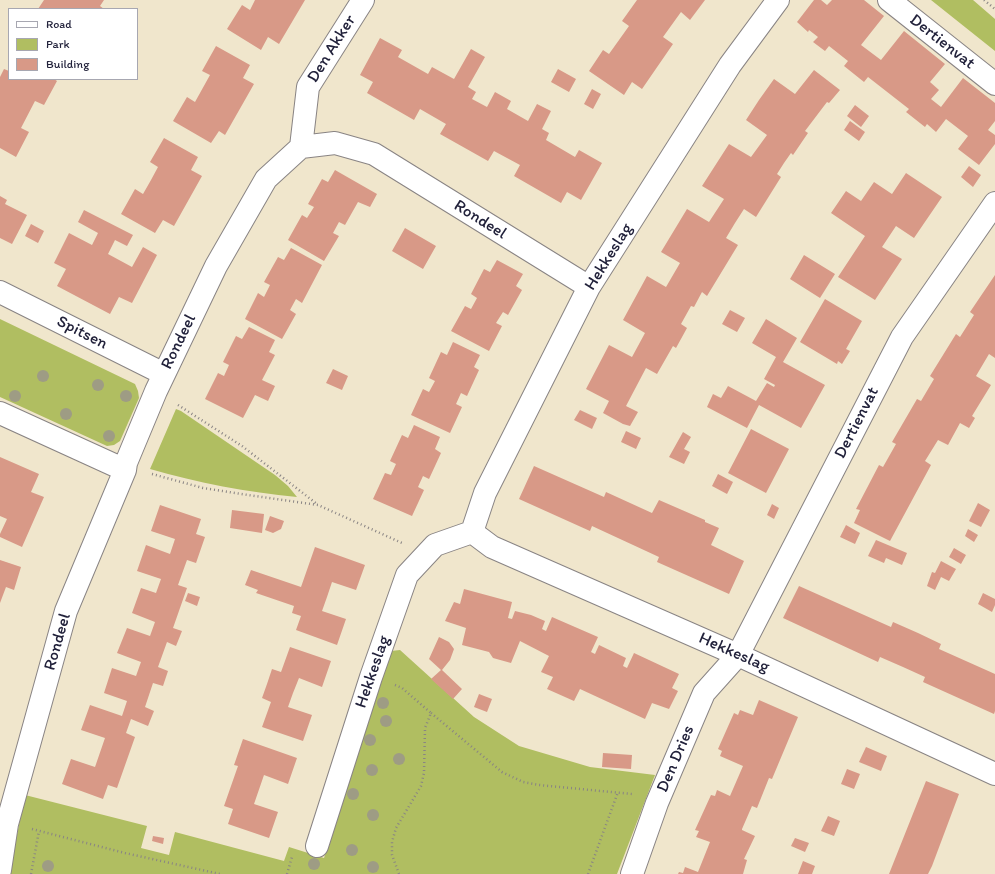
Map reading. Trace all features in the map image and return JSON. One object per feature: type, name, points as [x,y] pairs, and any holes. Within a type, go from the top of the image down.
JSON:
[{"type":"street","name":"Den Akker","points":[[301,147],[308,87],[363,0]]},
{"type":"street","name":"Hekkeslag","points":[[472,532],[485,493],[589,287],[730,65],[778,0]]},
{"type":"street","name":"Dertienvat","points":[[889,0],[995,84]]},
{"type":"street","name":"Rondeel","points":[[0,870],[7,824],[66,611],[160,382],[216,266],[266,179],[301,147],[335,143],[374,154],[589,287]]},
{"type":"street","name":"Dertienvat","points":[[738,655],[902,337],[995,204]]},
{"type":"street","name":"Spitsen","points":[[0,292],[160,382]]},
{"type":"street","points":[[0,413],[125,467]]},
{"type":"street","name":"Hekkeslag","points":[[472,532],[492,547],[738,655],[995,774]]},
{"type":"street","name":"Hekkeslag","points":[[317,846],[371,677],[407,575],[435,545],[472,532]]},
{"type":"street","name":"Den Dries","points":[[632,874],[658,803],[704,693],[738,655]]},
{"type":"path","points":[[984,0],[995,9]]},
{"type":"path","points":[[160,382],[318,505],[402,543]]},
{"type":"path","points":[[125,467],[203,488],[248,496],[318,505]]},
{"type":"path","points":[[371,677],[402,688],[502,772],[523,782],[539,785],[618,792],[646,797],[658,803]]},
{"type":"path","points":[[399,874],[392,855],[392,842],[396,828],[421,786],[424,773],[425,728],[431,712]]},
{"type":"path","points":[[588,874],[618,792]]},
{"type":"path","points":[[7,824],[125,853],[220,874]]},
{"type":"path","points":[[31,874],[39,831]]},
{"type":"path","points":[[287,874],[293,855]]},
{"type":"green space","points":[[931,0],[973,0],[995,19],[995,51]]},
{"type":"green space","points":[[0,319],[135,384],[139,398],[120,441],[114,445],[107,446],[0,397]]},
{"type":"green space","points":[[176,409],[275,475],[288,486],[297,497],[186,479],[150,469]]},
{"type":"green space","points":[[400,650],[474,717],[519,746],[590,767],[655,775],[617,874],[9,874],[25,795],[147,826],[141,848],[169,855],[175,832],[284,861],[289,847],[324,858],[391,651]]},
{"type":"building","points":[[44,0],[104,0],[100,6],[103,8],[39,8]]},
{"type":"building","points":[[255,0],[305,0],[279,44],[268,37],[261,50],[227,29],[242,5],[250,10]]},
{"type":"building","points":[[637,0],[705,0],[690,20],[681,12],[663,37],[673,44],[642,89],[632,82],[624,95],[589,71],[603,50],[609,54],[629,26],[622,21]]},
{"type":"building","points":[[814,0],[821,0],[827,5],[832,0],[864,0],[884,16],[861,45],[881,60],[904,31],[945,64],[930,82],[939,90],[931,99],[941,107],[963,78],[995,103],[995,121],[988,130],[995,135],[995,144],[979,165],[958,149],[968,136],[946,119],[936,132],[927,124],[925,127],[906,112],[909,109],[868,77],[864,82],[844,66],[848,61],[829,46],[825,51],[813,42],[818,37],[809,30],[808,32],[797,22]]},
{"type":"building","points":[[380,38],[402,50],[398,57],[428,74],[432,67],[454,79],[471,49],[485,57],[468,87],[476,92],[472,99],[487,107],[495,92],[511,101],[507,109],[528,121],[537,104],[551,111],[542,129],[549,133],[546,140],[575,157],[579,150],[602,163],[581,200],[567,192],[561,203],[514,176],[520,165],[494,151],[488,161],[440,134],[446,124],[420,109],[414,120],[367,93],[373,82],[360,75]]},
{"type":"building","points":[[216,46],[250,65],[243,78],[254,84],[225,135],[219,131],[211,143],[173,121],[187,97],[195,102],[210,75],[202,71]]},
{"type":"building","points":[[4,69],[8,71],[8,80],[57,81],[44,105],[35,101],[21,128],[29,132],[16,157],[0,148],[0,77]]},
{"type":"building","points":[[558,69],[576,79],[569,92],[551,82]]},
{"type":"building","points":[[814,70],[840,90],[829,103],[827,102],[805,131],[808,133],[793,155],[791,153],[777,174],[781,177],[756,217],[744,209],[735,223],[726,238],[738,245],[707,296],[702,292],[694,307],[691,306],[681,324],[687,328],[676,348],[673,346],[657,374],[646,368],[626,406],[638,412],[630,426],[623,424],[603,413],[609,401],[586,389],[609,345],[632,357],[645,333],[623,320],[647,276],[666,287],[680,263],[661,252],[687,209],[709,222],[724,199],[702,186],[729,144],[751,157],[767,135],[746,120],[759,100],[774,79],[795,94]]},
{"type":"building","points":[[592,89],[601,94],[593,109],[584,104]]},
{"type":"building","points":[[855,105],[869,116],[861,127],[847,116]]},
{"type":"building","points":[[850,121],[865,132],[859,141],[844,130]]},
{"type":"building","points":[[164,138],[198,157],[191,170],[202,176],[174,226],[163,220],[155,233],[121,214],[135,189],[143,194],[151,180],[158,167],[150,162]]},
{"type":"building","points":[[969,166],[981,175],[973,187],[961,177]]},
{"type":"building","points":[[335,170],[377,194],[370,207],[358,202],[345,225],[339,222],[333,233],[339,236],[324,261],[288,240],[302,215],[307,218],[314,207],[308,204],[322,179],[328,182]]},
{"type":"building","points":[[906,173],[942,197],[914,238],[896,226],[882,247],[902,259],[875,300],[838,277],[865,236],[831,213],[846,191],[861,201],[874,182],[892,194]]},
{"type":"building","points":[[0,196],[7,200],[5,204],[27,215],[12,244],[0,238]]},
{"type":"building","points":[[84,210],[133,235],[127,246],[115,240],[108,254],[132,267],[143,247],[157,255],[132,303],[119,297],[110,314],[57,286],[66,269],[54,263],[69,233],[92,245],[98,233],[78,222]]},
{"type":"building","points":[[31,224],[44,231],[38,243],[25,236]]},
{"type":"building","points":[[405,228],[436,246],[423,269],[392,251]]},
{"type":"building","points":[[291,248],[322,265],[302,303],[296,299],[290,310],[296,314],[282,339],[245,319],[258,293],[264,297],[270,285],[264,282],[278,257],[284,260]]},
{"type":"building","points":[[804,255],[835,274],[820,298],[790,279]]},
{"type":"building","points":[[497,260],[523,274],[516,286],[522,290],[508,315],[503,312],[496,323],[502,326],[489,351],[451,331],[465,306],[471,309],[477,298],[471,294],[484,269],[490,272]]},
{"type":"building","points":[[995,275],[995,358],[989,354],[976,376],[991,385],[972,416],[975,418],[969,428],[960,423],[948,445],[938,440],[925,461],[931,465],[890,541],[854,523],[860,510],[856,509],[879,465],[883,467],[896,444],[892,442],[917,399],[921,401],[934,379],[930,376],[956,334],[960,337],[974,315],[970,312]]},
{"type":"building","points":[[825,299],[862,321],[846,349],[850,351],[842,364],[838,361],[837,364],[800,342]]},
{"type":"building","points":[[730,310],[745,318],[737,332],[722,324]]},
{"type":"building","points":[[766,319],[797,338],[783,362],[825,385],[801,428],[759,405],[747,428],[707,407],[713,394],[721,398],[728,386],[756,401],[767,383],[774,387],[775,385],[764,379],[776,357],[752,343]]},
{"type":"building","points":[[249,327],[275,340],[269,352],[275,355],[262,380],[275,386],[268,401],[255,395],[243,418],[205,399],[218,373],[224,376],[229,365],[223,362],[236,336],[242,339]]},
{"type":"building","points":[[453,342],[480,355],[474,367],[479,370],[467,396],[461,393],[456,404],[462,407],[450,433],[411,415],[423,389],[429,392],[435,381],[429,378],[441,352],[447,355]]},
{"type":"building","points":[[333,369],[348,376],[342,390],[326,383]]},
{"type":"building","points":[[580,410],[597,418],[592,429],[574,420]]},
{"type":"building","points":[[414,425],[440,437],[435,449],[441,453],[429,479],[423,476],[418,487],[424,490],[412,516],[373,499],[385,473],[391,475],[396,464],[390,461],[402,435],[408,438]]},
{"type":"building","points":[[751,429],[789,449],[766,493],[728,473]]},
{"type":"building","points":[[626,431],[641,438],[636,449],[621,442]]},
{"type":"building","points":[[683,432],[691,437],[684,449],[690,452],[684,464],[669,457]]},
{"type":"building","points":[[0,457],[39,474],[31,492],[44,497],[22,547],[0,537],[7,519],[0,516]]},
{"type":"building","points":[[534,466],[604,497],[606,492],[652,513],[659,500],[705,520],[705,522],[719,528],[711,545],[744,561],[729,594],[657,562],[659,557],[592,526],[590,531],[519,499]]},
{"type":"building","points":[[718,474],[733,482],[727,494],[712,486]]},
{"type":"building","points":[[978,503],[990,510],[981,527],[969,521]]},
{"type":"building","points":[[772,504],[779,508],[774,519],[767,515]]},
{"type":"building","points":[[160,505],[201,519],[196,534],[205,537],[196,563],[187,560],[178,585],[187,588],[173,628],[182,631],[176,646],[167,642],[158,667],[168,671],[163,686],[153,683],[145,707],[154,711],[148,726],[131,719],[126,733],[135,737],[117,788],[108,785],[103,799],[62,784],[71,759],[95,767],[105,738],[81,730],[90,705],[122,716],[127,701],[104,693],[112,668],[136,676],[141,662],[117,653],[127,628],[150,636],[155,622],[132,613],[141,588],[156,593],[161,579],[137,571],[146,545],[170,554],[175,539],[151,531]]},
{"type":"building","points":[[232,510],[264,514],[262,533],[230,528]]},
{"type":"building","points":[[270,516],[284,521],[281,529],[273,533],[265,530]]},
{"type":"building","points":[[846,525],[860,533],[855,544],[840,537]]},
{"type":"building","points":[[968,529],[978,535],[974,542],[965,536]]},
{"type":"building","points":[[876,540],[907,553],[902,565],[886,558],[884,563],[868,556]]},
{"type":"building","points":[[315,547],[365,565],[356,590],[332,582],[322,611],[346,619],[337,645],[296,630],[301,616],[292,613],[294,606],[256,593],[258,590],[245,585],[251,570],[301,587]]},
{"type":"building","points":[[954,548],[966,555],[961,564],[949,557]]},
{"type":"building","points":[[0,560],[21,567],[14,590],[6,587],[0,603]]},
{"type":"building","points":[[941,561],[956,569],[949,581],[941,577],[935,590],[927,586],[932,572],[935,573]]},
{"type":"building","points":[[799,586],[891,627],[893,622],[918,633],[941,644],[939,649],[995,674],[994,714],[923,682],[925,677],[880,657],[878,662],[783,618]]},
{"type":"building","points":[[464,589],[512,602],[508,618],[512,619],[515,611],[531,615],[545,621],[542,629],[546,631],[552,617],[598,637],[591,652],[595,654],[599,645],[626,658],[623,666],[627,668],[634,653],[679,674],[672,688],[678,691],[669,709],[652,703],[645,719],[580,689],[574,701],[547,689],[553,677],[541,672],[549,656],[520,641],[511,663],[493,658],[489,652],[462,645],[466,628],[445,621],[454,602],[460,604]]},
{"type":"building","points":[[188,593],[200,597],[197,606],[185,601]]},
{"type":"building","points":[[983,593],[995,599],[995,605],[992,612],[978,604]]},
{"type":"building","points":[[439,637],[449,642],[454,649],[450,660],[442,670],[462,689],[453,699],[431,679],[441,670],[429,659]]},
{"type":"building","points":[[290,647],[331,661],[322,687],[299,678],[288,707],[312,715],[303,741],[262,727],[271,702],[262,698],[272,669],[281,672]]},
{"type":"building","points":[[479,694],[492,699],[487,712],[474,707]]},
{"type":"building","points":[[759,700],[798,717],[772,779],[769,778],[757,808],[752,806],[742,829],[755,836],[744,859],[747,860],[743,874],[678,874],[679,872],[683,873],[685,867],[698,872],[710,842],[696,837],[699,831],[695,830],[711,795],[715,796],[717,790],[730,796],[743,766],[720,756],[722,751],[718,749],[734,713],[738,715],[740,710],[753,715]]},
{"type":"building","points":[[243,739],[297,758],[288,784],[264,775],[254,804],[278,812],[269,838],[228,824],[233,809],[224,806],[238,766],[234,765]]},
{"type":"building","points":[[866,747],[887,756],[881,771],[859,762]]},
{"type":"building","points":[[603,753],[632,755],[631,769],[602,767]]},
{"type":"building","points":[[847,769],[860,774],[854,789],[841,784]]},
{"type":"building","points":[[926,781],[959,794],[932,866],[928,874],[889,874]]},
{"type":"building","points":[[828,816],[840,821],[834,836],[821,831]]},
{"type":"building","points":[[153,836],[164,838],[163,844],[152,841]]},
{"type":"building","points":[[795,838],[809,843],[805,852],[791,846]]},
{"type":"building","points":[[803,861],[815,866],[812,874],[798,874]]}]
